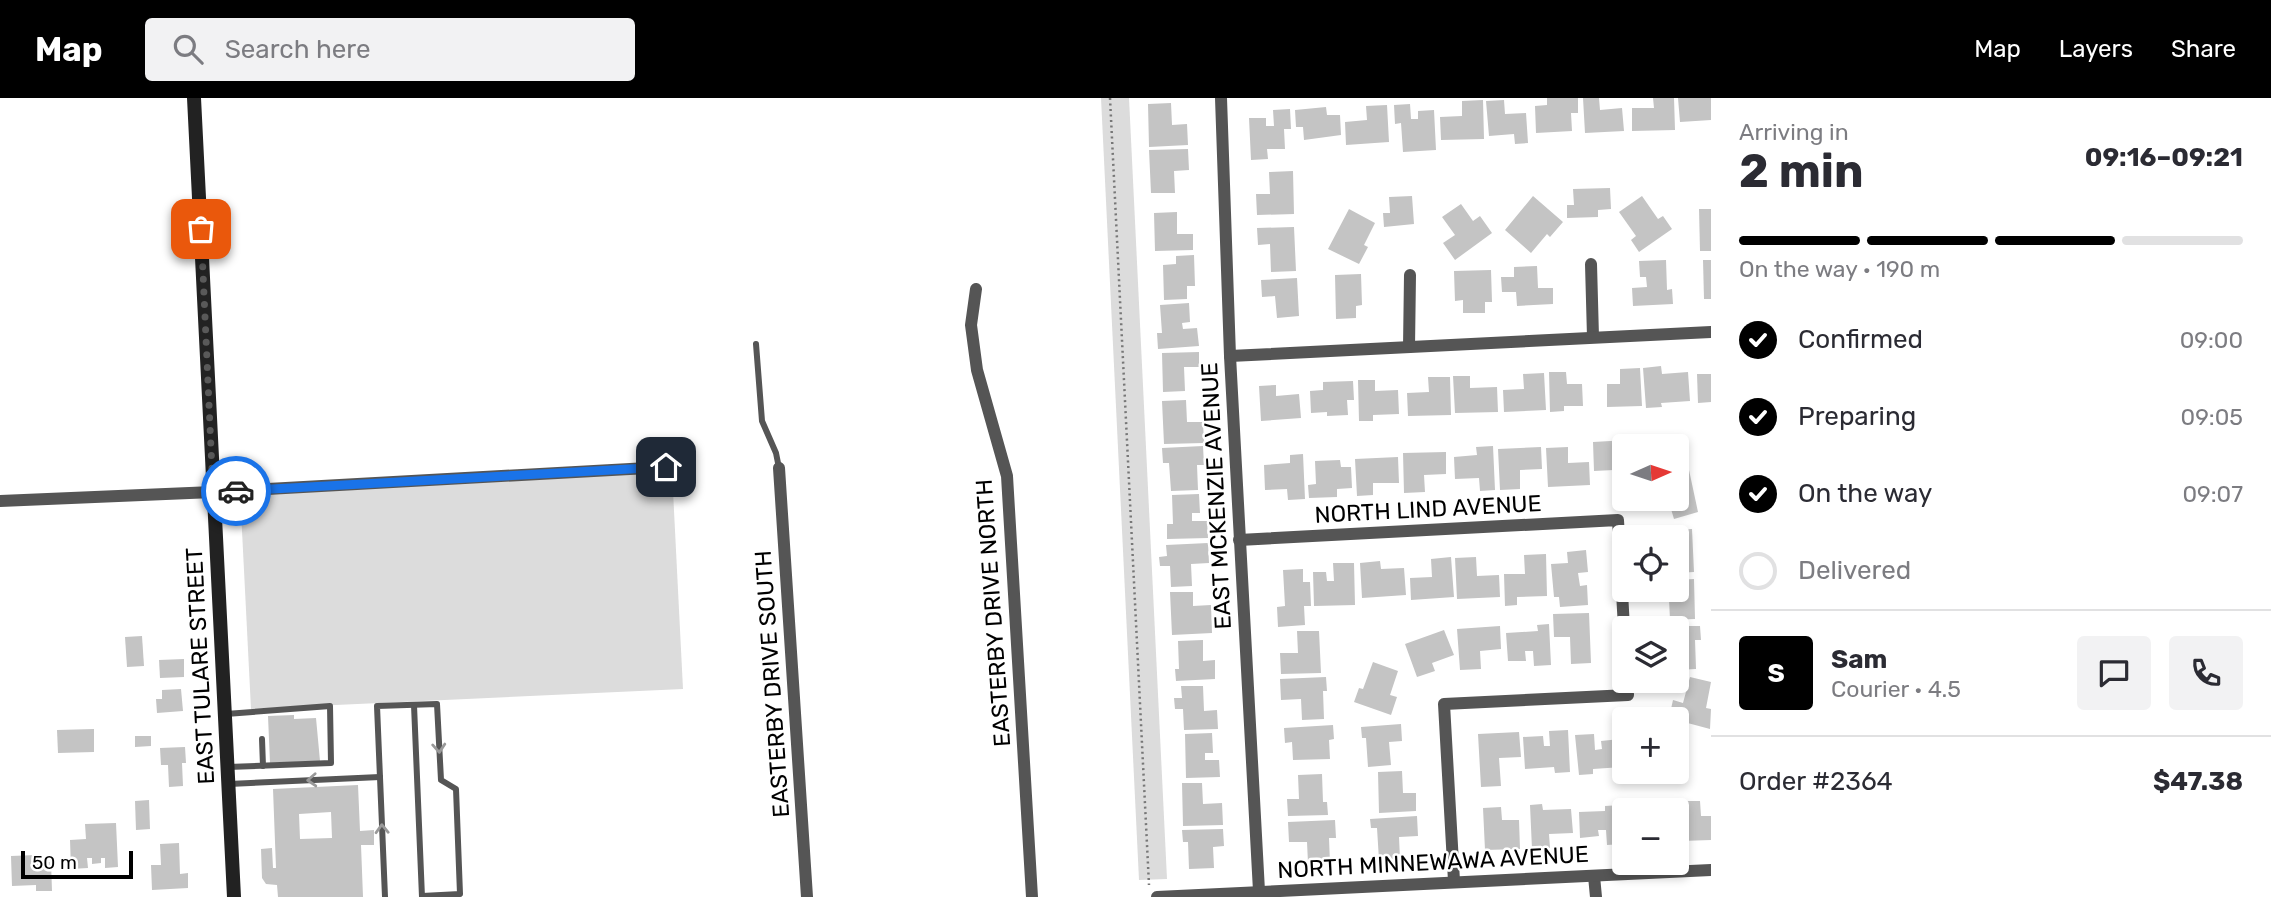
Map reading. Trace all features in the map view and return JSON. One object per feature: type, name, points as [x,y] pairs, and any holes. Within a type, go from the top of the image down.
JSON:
[{"type":"main road","name":"EAST TULARE STREET","points":[[194,98],[234,897]]},
{"type":"street","name":"EAST MCKENZIE AVENUE","points":[[1221,98],[1230,356],[1259,891]]},
{"type":"street","points":[[1591,264],[1593,337]]},
{"type":"street","points":[[1409,347],[1410,275]]},
{"type":"street","name":"EASTERBY DRIVE NORTH","points":[[976,289],[971,325],[977,370],[1007,476],[1032,897]]},
{"type":"street","points":[[1230,356],[1711,332]]},
{"type":"street","points":[[0,501],[666,467]]},
{"type":"street","name":"EASTERBY DRIVE SOUTH","points":[[779,468],[807,897]]},
{"type":"street","name":"NORTH LIND AVENUE","points":[[1239,540],[1618,520],[1623,616]]},
{"type":"street","points":[[1454,881],[1444,704],[1628,693]]},
{"type":"street","name":"NORTH MINNEWAWA AVENUE","points":[[1157,897],[1259,891],[1369,892],[1454,881],[1711,870]]},
{"type":"street","points":[[1594,876],[1596,897]]},
{"type":"lane","points":[[756,344],[762,421],[776,453],[779,468]]},
{"type":"lane","points":[[385,897],[377,706],[437,704],[441,780],[456,789],[460,894],[422,896],[414,705]]},
{"type":"lane","points":[[225,714],[330,706],[331,763],[228,767]]},
{"type":"lane","points":[[262,739],[263,766]]},
{"type":"lane","points":[[229,784],[380,777]]},
{"type":"path","points":[[1110,98],[1150,897]]},
{"type":"shaded area","points":[[1101,98],[1129,98],[1167,879],[1139,880]]},
{"type":"shaded area","points":[[672,471],[683,689],[251,709],[240,491]]},
{"type":"building","points":[[1547,98],[1578,98],[1578,113],[1571,113],[1572,131],[1536,133],[1535,106],[1547,105]]},
{"type":"building","points":[[1583,98],[1599,98],[1600,110],[1622,108],[1624,131],[1585,133]]},
{"type":"building","points":[[1653,98],[1674,98],[1675,130],[1632,131],[1632,108],[1654,108]]},
{"type":"building","points":[[1678,98],[1711,98],[1711,120],[1680,122]]},
{"type":"building","points":[[1483,100],[1484,139],[1441,140],[1440,117],[1462,116],[1462,101]]},
{"type":"building","points":[[1504,100],[1505,114],[1526,113],[1528,143],[1515,144],[1514,134],[1489,136],[1486,101]]},
{"type":"building","points":[[1171,103],[1172,125],[1187,124],[1188,145],[1149,147],[1148,104]]},
{"type":"building","points":[[1410,104],[1411,119],[1418,119],[1418,111],[1434,110],[1436,150],[1403,152],[1401,123],[1395,124],[1394,105]]},
{"type":"building","points":[[1387,105],[1389,142],[1346,145],[1345,122],[1367,120],[1366,106]]},
{"type":"building","points":[[1326,107],[1327,115],[1340,115],[1341,135],[1304,140],[1303,127],[1296,127],[1295,110]]},
{"type":"building","points":[[1290,109],[1291,129],[1284,129],[1285,149],[1267,149],[1268,159],[1251,160],[1249,118],[1266,118],[1266,126],[1274,126],[1273,110]]},
{"type":"building","points":[[1188,149],[1189,170],[1174,171],[1175,193],[1151,193],[1149,150]]},
{"type":"building","points":[[1293,171],[1294,214],[1257,215],[1256,194],[1270,194],[1269,172]]},
{"type":"building","points":[[1610,188],[1611,209],[1598,210],[1598,217],[1567,218],[1567,205],[1574,205],[1573,189]]},
{"type":"building","points":[[1412,196],[1414,224],[1384,227],[1383,213],[1390,213],[1389,197]]},
{"type":"building","points":[[1533,196],[1563,222],[1550,237],[1547,234],[1531,253],[1505,230]]},
{"type":"building","points":[[1642,196],[1658,219],[1663,216],[1672,229],[1639,252],[1631,240],[1636,236],[1619,212]]},
{"type":"building","points":[[1461,204],[1473,221],[1480,216],[1492,233],[1455,260],[1443,243],[1455,235],[1442,217]]},
{"type":"building","points":[[1349,209],[1375,223],[1364,245],[1368,247],[1359,264],[1328,249]]},
{"type":"building","points":[[1699,209],[1711,209],[1711,251],[1700,251]]},
{"type":"building","points":[[1177,212],[1177,234],[1193,234],[1193,250],[1155,251],[1154,213]]},
{"type":"building","points":[[1294,227],[1296,271],[1271,272],[1270,244],[1258,245],[1257,228]]},
{"type":"building","points":[[1194,255],[1195,286],[1187,286],[1187,299],[1164,300],[1163,265],[1176,264],[1176,256]]},
{"type":"building","points":[[1666,260],[1667,290],[1672,289],[1673,304],[1633,306],[1632,288],[1647,287],[1646,277],[1640,277],[1639,261]]},
{"type":"building","points":[[1703,260],[1711,260],[1711,299],[1704,299]]},
{"type":"building","points":[[1537,266],[1538,288],[1553,288],[1553,304],[1517,306],[1516,292],[1502,292],[1501,277],[1514,277],[1514,267]]},
{"type":"building","points":[[1491,270],[1492,302],[1485,302],[1485,313],[1463,313],[1463,300],[1455,301],[1454,271]]},
{"type":"building","points":[[1361,274],[1362,305],[1356,306],[1356,318],[1336,319],[1335,275]]},
{"type":"building","points":[[1297,278],[1299,316],[1277,318],[1275,296],[1262,297],[1261,280]]},
{"type":"building","points":[[1189,303],[1190,322],[1182,323],[1183,329],[1197,328],[1199,346],[1158,349],[1157,333],[1162,333],[1160,305]]},
{"type":"building","points":[[1199,352],[1199,367],[1184,367],[1185,391],[1163,392],[1162,353]]},
{"type":"building","points":[[1661,366],[1662,374],[1688,372],[1690,401],[1661,403],[1662,407],[1646,408],[1643,368]]},
{"type":"building","points":[[1640,368],[1642,406],[1607,407],[1607,384],[1620,384],[1620,369]]},
{"type":"building","points":[[1549,372],[1566,372],[1567,384],[1582,384],[1583,406],[1564,406],[1564,411],[1550,412]]},
{"type":"building","points":[[1544,373],[1546,410],[1504,412],[1503,390],[1524,389],[1523,374]]},
{"type":"building","points":[[1697,374],[1711,374],[1711,402],[1698,403]]},
{"type":"building","points":[[1453,376],[1470,376],[1470,388],[1497,387],[1498,412],[1455,413]]},
{"type":"building","points":[[1428,377],[1450,377],[1451,415],[1408,416],[1407,393],[1429,392]]},
{"type":"building","points":[[1358,380],[1375,380],[1375,391],[1398,390],[1399,414],[1373,415],[1373,421],[1359,421]]},
{"type":"building","points":[[1353,381],[1354,400],[1347,400],[1348,415],[1327,416],[1327,412],[1311,413],[1310,391],[1323,390],[1323,382]]},
{"type":"building","points":[[1276,385],[1276,396],[1299,394],[1301,418],[1261,421],[1259,386]]},
{"type":"building","points":[[1186,400],[1187,422],[1203,422],[1204,443],[1164,444],[1162,401]]},
{"type":"building","points":[[1612,441],[1612,470],[1594,471],[1593,442]]},
{"type":"building","points":[[1203,446],[1204,465],[1197,465],[1198,490],[1171,491],[1169,463],[1163,463],[1162,448]]},
{"type":"building","points":[[1493,446],[1495,490],[1480,491],[1479,478],[1455,479],[1454,457],[1477,455],[1476,447]]},
{"type":"building","points":[[1541,447],[1542,469],[1520,470],[1520,489],[1500,490],[1498,449]]},
{"type":"building","points":[[1568,447],[1568,463],[1589,462],[1590,485],[1548,487],[1546,448]]},
{"type":"building","points":[[1446,452],[1446,474],[1424,475],[1425,492],[1404,493],[1403,453]]},
{"type":"building","points":[[1303,454],[1305,499],[1288,500],[1287,489],[1265,490],[1264,465],[1290,463],[1290,455]]},
{"type":"building","points":[[1398,457],[1399,483],[1373,483],[1373,495],[1357,496],[1355,459]]},
{"type":"building","points":[[1340,460],[1341,467],[1351,467],[1352,488],[1337,489],[1337,497],[1309,498],[1308,485],[1316,484],[1315,461]]},
{"type":"building","points":[[1689,470],[1698,512],[1674,519],[1672,511],[1689,511]]},
{"type":"building","points":[[1199,494],[1200,513],[1192,513],[1192,521],[1207,521],[1208,538],[1167,539],[1167,524],[1173,524],[1172,495]]},
{"type":"building","points":[[1689,529],[1692,529],[1694,572],[1689,572]]},
{"type":"building","points":[[1208,543],[1209,563],[1191,564],[1192,586],[1171,587],[1170,566],[1160,566],[1159,557],[1167,556],[1166,545]]},
{"type":"building","points":[[1586,550],[1588,572],[1578,573],[1580,586],[1587,585],[1588,605],[1560,607],[1559,597],[1554,597],[1551,564],[1568,563],[1567,552]]},
{"type":"building","points":[[1546,554],[1547,596],[1517,597],[1517,605],[1505,606],[1504,574],[1525,574],[1524,555]]},
{"type":"building","points":[[1451,557],[1454,597],[1411,600],[1410,578],[1432,577],[1431,559]]},
{"type":"building","points":[[1476,557],[1477,576],[1499,575],[1500,597],[1457,599],[1455,558]]},
{"type":"building","points":[[1380,561],[1381,569],[1404,568],[1406,595],[1362,598],[1360,563]]},
{"type":"building","points":[[1333,563],[1354,563],[1355,605],[1314,606],[1313,572],[1326,572],[1327,581],[1334,581]]},
{"type":"building","points":[[1303,569],[1303,582],[1310,582],[1311,606],[1304,606],[1305,625],[1278,627],[1277,607],[1285,606],[1283,570]]},
{"type":"building","points":[[1689,579],[1694,579],[1695,619],[1689,619],[1689,616],[1670,616],[1669,602],[1689,602]]},
{"type":"building","points":[[1170,592],[1193,592],[1193,606],[1211,605],[1212,633],[1172,635]]},
{"type":"building","points":[[1589,613],[1591,663],[1571,664],[1570,637],[1554,637],[1553,614]]},
{"type":"building","points":[[1549,624],[1551,665],[1534,666],[1533,651],[1525,651],[1526,661],[1508,661],[1506,633],[1538,631],[1537,625]]},
{"type":"building","points":[[1500,626],[1501,649],[1480,651],[1481,669],[1460,670],[1457,629]]},
{"type":"building","points":[[1689,626],[1700,626],[1701,640],[1695,640],[1696,669],[1689,669]]},
{"type":"building","points":[[1444,630],[1454,655],[1432,663],[1435,671],[1417,677],[1405,644]]},
{"type":"building","points":[[1297,631],[1319,631],[1321,673],[1281,674],[1280,653],[1298,653]]},
{"type":"building","points":[[142,636],[144,666],[127,667],[125,637]]},
{"type":"building","points":[[1203,640],[1203,661],[1215,660],[1215,679],[1176,681],[1175,669],[1179,669],[1178,641]]},
{"type":"building","points":[[184,659],[184,677],[160,678],[159,660]]},
{"type":"building","points":[[1373,662],[1398,671],[1390,695],[1397,697],[1391,715],[1354,702],[1359,688],[1363,689]]},
{"type":"building","points":[[1326,677],[1327,691],[1323,691],[1324,719],[1302,720],[1301,699],[1281,700],[1280,679]]},
{"type":"building","points":[[1690,677],[1711,682],[1706,708],[1711,709],[1710,729],[1689,723],[1689,707],[1671,707],[1673,700],[1683,703],[1686,693],[1689,693]]},
{"type":"building","points":[[1181,686],[1203,686],[1204,711],[1217,710],[1218,729],[1184,730],[1183,709],[1175,709],[1174,698],[1182,698]]},
{"type":"building","points":[[181,689],[183,711],[157,713],[156,699],[162,699],[162,690]]},
{"type":"building","points":[[294,715],[294,719],[316,718],[320,761],[270,763],[268,716]]},
{"type":"building","points":[[1401,724],[1402,741],[1389,742],[1391,765],[1368,767],[1366,738],[1362,738],[1361,727]]},
{"type":"building","points":[[1333,725],[1334,739],[1329,740],[1330,759],[1293,760],[1292,742],[1285,743],[1284,728]]},
{"type":"building","points":[[94,729],[94,752],[58,753],[57,730]]},
{"type":"building","points":[[1568,730],[1570,772],[1555,773],[1554,767],[1525,769],[1523,737],[1543,736],[1544,746],[1550,746],[1549,731]]},
{"type":"building","points":[[1519,732],[1521,757],[1499,758],[1501,786],[1481,787],[1478,734]]},
{"type":"building","points":[[1212,733],[1213,753],[1205,753],[1205,760],[1219,760],[1220,777],[1186,778],[1185,734]]},
{"type":"building","points":[[1594,734],[1595,750],[1602,749],[1601,741],[1612,740],[1612,768],[1593,769],[1593,774],[1579,775],[1575,735]]},
{"type":"building","points":[[135,736],[151,736],[151,746],[135,747]]},
{"type":"building","points":[[185,747],[186,763],[182,763],[183,786],[169,787],[168,765],[161,765],[160,748]]},
{"type":"building","points":[[1402,771],[1403,793],[1416,793],[1416,811],[1379,813],[1378,772]]},
{"type":"building","points":[[1322,774],[1323,802],[1327,802],[1328,815],[1288,816],[1287,799],[1299,799],[1298,775]]},
{"type":"building","points":[[1182,783],[1202,783],[1203,804],[1222,803],[1223,825],[1183,826]]},
{"type":"building","points":[[358,785],[360,831],[374,830],[374,845],[361,845],[363,897],[278,897],[277,885],[266,884],[262,878],[261,849],[272,848],[273,868],[276,868],[273,789]],"holes":[[[331,812],[332,838],[300,839],[299,814]]]},
{"type":"building","points":[[149,800],[150,829],[136,830],[135,801]]},
{"type":"building","points":[[1689,801],[1700,801],[1701,816],[1711,816],[1711,840],[1689,841]]},
{"type":"building","points":[[1542,804],[1543,810],[1571,809],[1573,833],[1549,834],[1550,848],[1532,849],[1530,805]]},
{"type":"building","points":[[1605,806],[1612,806],[1612,845],[1607,845],[1606,830],[1598,830],[1599,836],[1580,838],[1579,812],[1605,811]]},
{"type":"building","points":[[1501,807],[1502,820],[1519,820],[1520,849],[1485,850],[1483,808]]},
{"type":"building","points":[[1417,816],[1418,836],[1399,837],[1400,859],[1379,860],[1377,828],[1371,828],[1370,819]]},
{"type":"building","points":[[1335,820],[1336,838],[1329,838],[1330,863],[1308,863],[1307,842],[1289,842],[1288,822]]},
{"type":"building","points":[[116,823],[118,867],[105,868],[105,858],[101,858],[101,863],[92,864],[92,858],[87,858],[88,868],[71,869],[70,840],[86,839],[85,824]]},
{"type":"building","points":[[1223,829],[1224,846],[1213,847],[1214,868],[1189,869],[1188,842],[1183,842],[1182,830]]},
{"type":"building","points":[[179,843],[180,874],[188,873],[188,888],[152,890],[151,865],[161,865],[160,844]]},
{"type":"building","points":[[36,855],[37,862],[51,862],[52,891],[36,891],[36,885],[12,886],[11,856]]},
{"type":"way so far","points":[[201,229],[213,492],[236,491]]},
{"type":"route","points":[[236,491],[666,467]]}]
